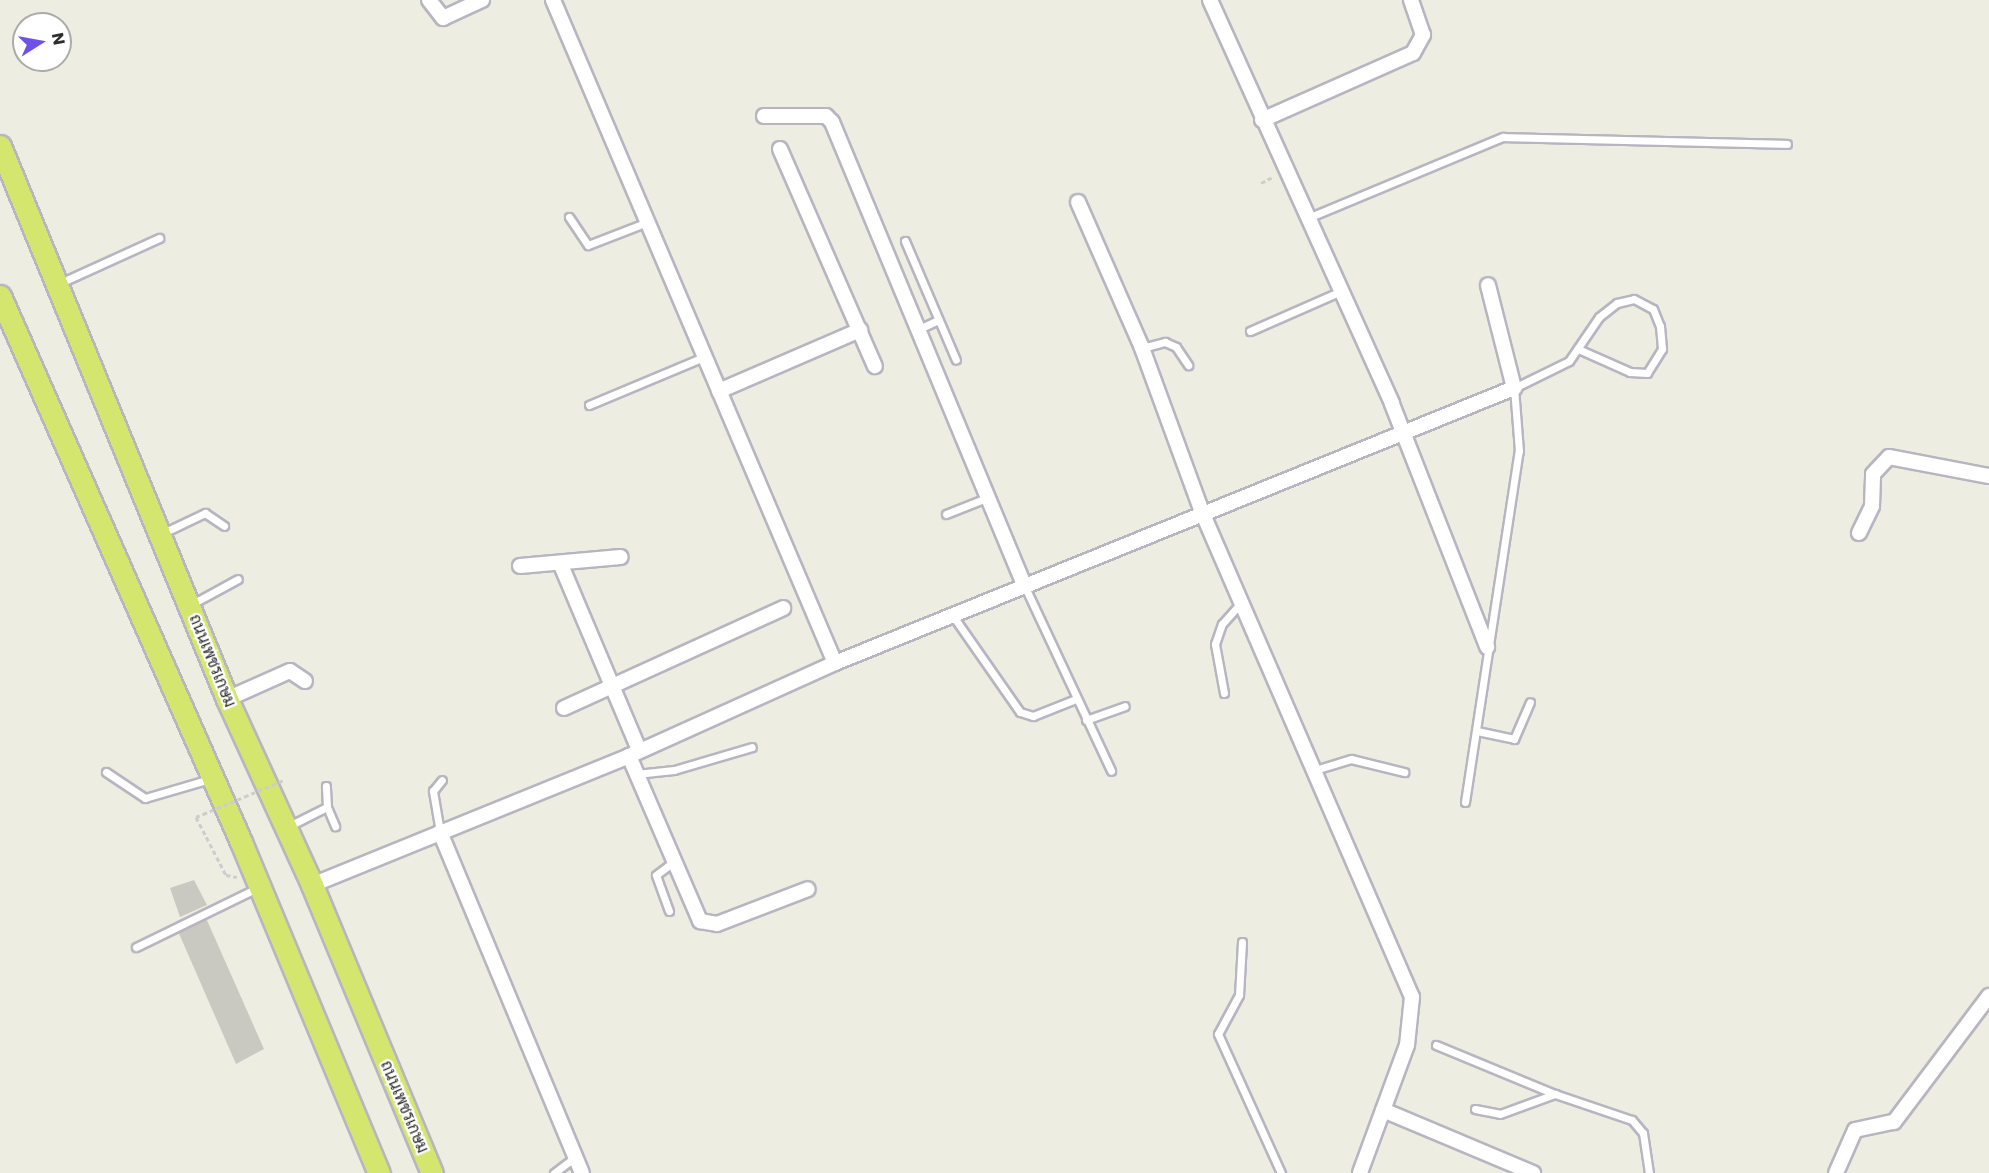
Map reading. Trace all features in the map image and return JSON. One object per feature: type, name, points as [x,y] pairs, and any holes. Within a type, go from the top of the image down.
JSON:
[{"type":"main road","name":"ถนนเพชรเกษม","points":[[0,146],[227,699],[287,827],[432,1173]]},
{"type":"main road","points":[[0,296],[213,778],[379,1173]]},
{"type":"street","points":[[429,0],[443,18],[482,0]]},
{"type":"street","points":[[553,0],[645,223],[835,663]]},
{"type":"street","points":[[1210,0],[1404,433],[1487,647]]},
{"type":"street","points":[[1262,120],[1413,53],[1423,35],[1412,0]]},
{"type":"street","points":[[764,116],[826,116],[832,122],[921,328],[1025,587]]},
{"type":"street","points":[[780,149],[875,366]]},
{"type":"street","points":[[1078,202],[1142,348],[1202,512],[1412,997],[1413,1024],[1360,1173]]},
{"type":"street","points":[[312,885],[634,753],[835,663],[1025,587],[1202,512],[1514,388],[1488,285]]},
{"type":"street","points":[[719,391],[860,330]]},
{"type":"street","points":[[1859,533],[1872,506],[1873,474],[1888,457],[1989,476]]},
{"type":"street","points":[[520,566],[561,565],[621,557]]},
{"type":"street","points":[[561,565],[611,685],[634,753],[636,774],[696,914],[708,925],[808,889]]},
{"type":"street","points":[[564,708],[783,608]]},
{"type":"street","points":[[227,699],[290,671],[305,681]]},
{"type":"street","points":[[440,832],[582,1173]]},
{"type":"street","points":[[1836,1173],[1855,1130],[1894,1122],[1989,996]]},
{"type":"street","points":[[1383,1110],[1532,1173]]},
{"type":"lane","points":[[1308,218],[1503,137],[1787,144]]},
{"type":"lane","points":[[569,218],[588,245],[645,223]]},
{"type":"lane","points":[[57,284],[159,238]]},
{"type":"lane","points":[[904,240],[956,360]]},
{"type":"lane","points":[[1250,331],[1341,291]]},
{"type":"lane","points":[[1465,802],[1478,731],[1487,647],[1519,451],[1514,388],[1551,374],[1578,349],[1599,317],[1617,303],[1634,299],[1653,309],[1660,326],[1662,349],[1647,373],[1630,372],[1578,349]]},
{"type":"lane","points":[[921,328],[938,320]]},
{"type":"lane","points":[[1142,348],[1165,342],[1176,347],[1188,365]]},
{"type":"lane","points":[[589,405],[704,357]]},
{"type":"lane","points":[[946,514],[989,497]]},
{"type":"lane","points":[[161,534],[205,513],[224,526]]},
{"type":"lane","points":[[190,606],[238,579]]},
{"type":"lane","points":[[1025,587],[1111,771]]},
{"type":"lane","points":[[1224,693],[1215,644],[1222,624],[1242,602]]},
{"type":"lane","points":[[953,616],[1020,712],[1033,716],[1076,699]]},
{"type":"lane","points":[[1478,731],[1514,739],[1530,702]]},
{"type":"lane","points":[[1086,720],[1125,706]]},
{"type":"lane","points":[[636,774],[674,770],[752,747]]},
{"type":"lane","points":[[1315,770],[1351,759],[1404,772]]},
{"type":"lane","points":[[106,772],[145,798],[213,778]]},
{"type":"lane","points":[[440,832],[433,791],[442,780]]},
{"type":"lane","points":[[326,786],[327,807],[335,826]]},
{"type":"lane","points":[[287,827],[327,807]]},
{"type":"lane","points":[[669,911],[656,875],[673,862]]},
{"type":"lane","points":[[136,947],[258,884]]},
{"type":"lane","points":[[1242,942],[1239,995],[1218,1034],[1281,1173]]},
{"type":"lane","points":[[1436,1045],[1555,1094],[1632,1120],[1643,1133],[1649,1173]]},
{"type":"lane","points":[[1475,1109],[1500,1114],[1555,1094]]},
{"type":"lane","points":[[554,1173],[575,1156]]},
{"type":"path","points":[[258,884],[226,875],[196,817],[284,780]]},
{"type":"building","points":[[194,880],[207,905],[180,917],[170,888]]},
{"type":"building","points":[[206,918],[264,1049],[236,1064],[177,929]]}]
